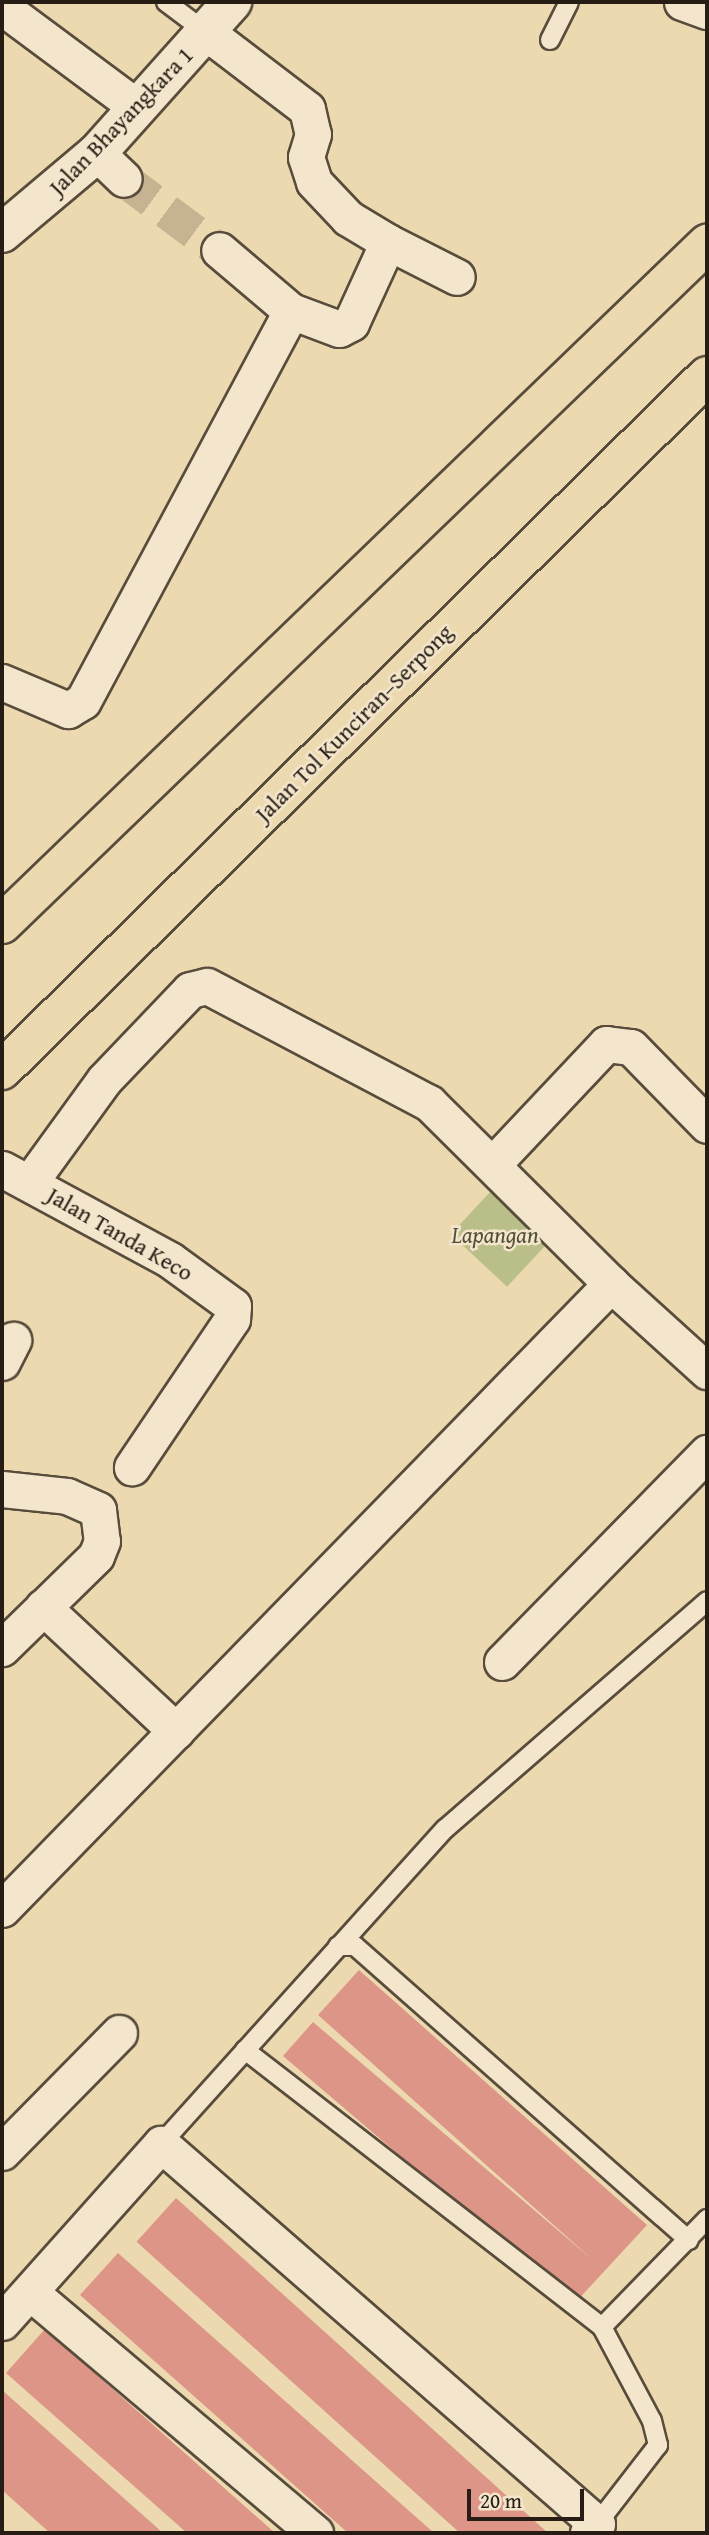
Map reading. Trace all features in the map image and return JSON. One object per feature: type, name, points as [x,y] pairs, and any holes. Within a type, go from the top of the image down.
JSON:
[{"type":"highway","points":[[2,924],[707,244]]},
{"type":"highway","name":"Jalan Tol Kunciran–Serpong","points":[[2,1070],[707,376]]},
{"type":"street","name":"Jalan Bhayangkara 1","points":[[2,233],[97,153],[232,2]]},
{"type":"street","points":[[682,2],[707,11]]},
{"type":"street","points":[[2,8],[138,108]]},
{"type":"street","points":[[206,32],[307,109],[313,134],[306,157],[314,182],[348,218],[457,277]]},
{"type":"street","points":[[97,153],[124,179]]},
{"type":"street","points":[[219,250],[291,311],[339,329],[351,323],[388,242]]},
{"type":"street","points":[[2,682],[68,710],[83,701],[291,311]]},
{"type":"street","points":[[16,1175],[190,990],[201,985],[429,1104],[493,1164],[611,1284],[707,1371]]},
{"type":"street","points":[[493,1164],[606,1044],[631,1047],[707,1125]]},
{"type":"street","name":"Jalan Tanda Keco","points":[[16,1175],[170,1260],[233,1306],[232,1319],[132,1467]]},
{"type":"street","points":[[2,1909],[611,1284]]},
{"type":"street","points":[[502,1662],[707,1453]]},
{"type":"street","points":[[2,1489],[68,1496],[98,1510],[102,1541],[96,1556],[2,1648]]},
{"type":"street","points":[[43,1607],[176,1731]]},
{"type":"street","points":[[2,2152],[119,2033]]},
{"type":"street","points":[[2,2322],[31,2293],[161,2144],[593,2528]]},
{"type":"street","points":[[31,2293],[315,2533]]},
{"type":"lane","points":[[166,2],[206,32]]},
{"type":"lane","points":[[550,40],[569,2]]},
{"type":"lane","points":[[161,2144],[445,1829],[707,1601]]},
{"type":"lane","points":[[338,1946],[355,1946],[689,2240]]},
{"type":"lane","points":[[244,2050],[602,2328],[652,2421],[658,2445],[593,2528]]},
{"type":"lane","points":[[602,2328],[707,2219]]},
{"type":"green space","name":"Lapangan","points":[[491,1191],[547,1244],[507,1287],[451,1234]]},
{"type":"building","points":[[359,1970],[647,2225],[574,2304],[283,2056],[313,2022],[594,2261],[318,2015]]},
{"type":"building","points":[[176,2198],[548,2533],[460,2533],[137,2242]]},
{"type":"building","points":[[118,2253],[434,2533],[348,2533],[80,2295]]},
{"type":"building","points":[[45,2329],[275,2533],[187,2533],[6,2373]]},
{"type":"building","points":[[2,2390],[163,2533],[50,2533],[2,2490]]},
{"type":"tunnel","points":[[124,179],[219,250]]}]
